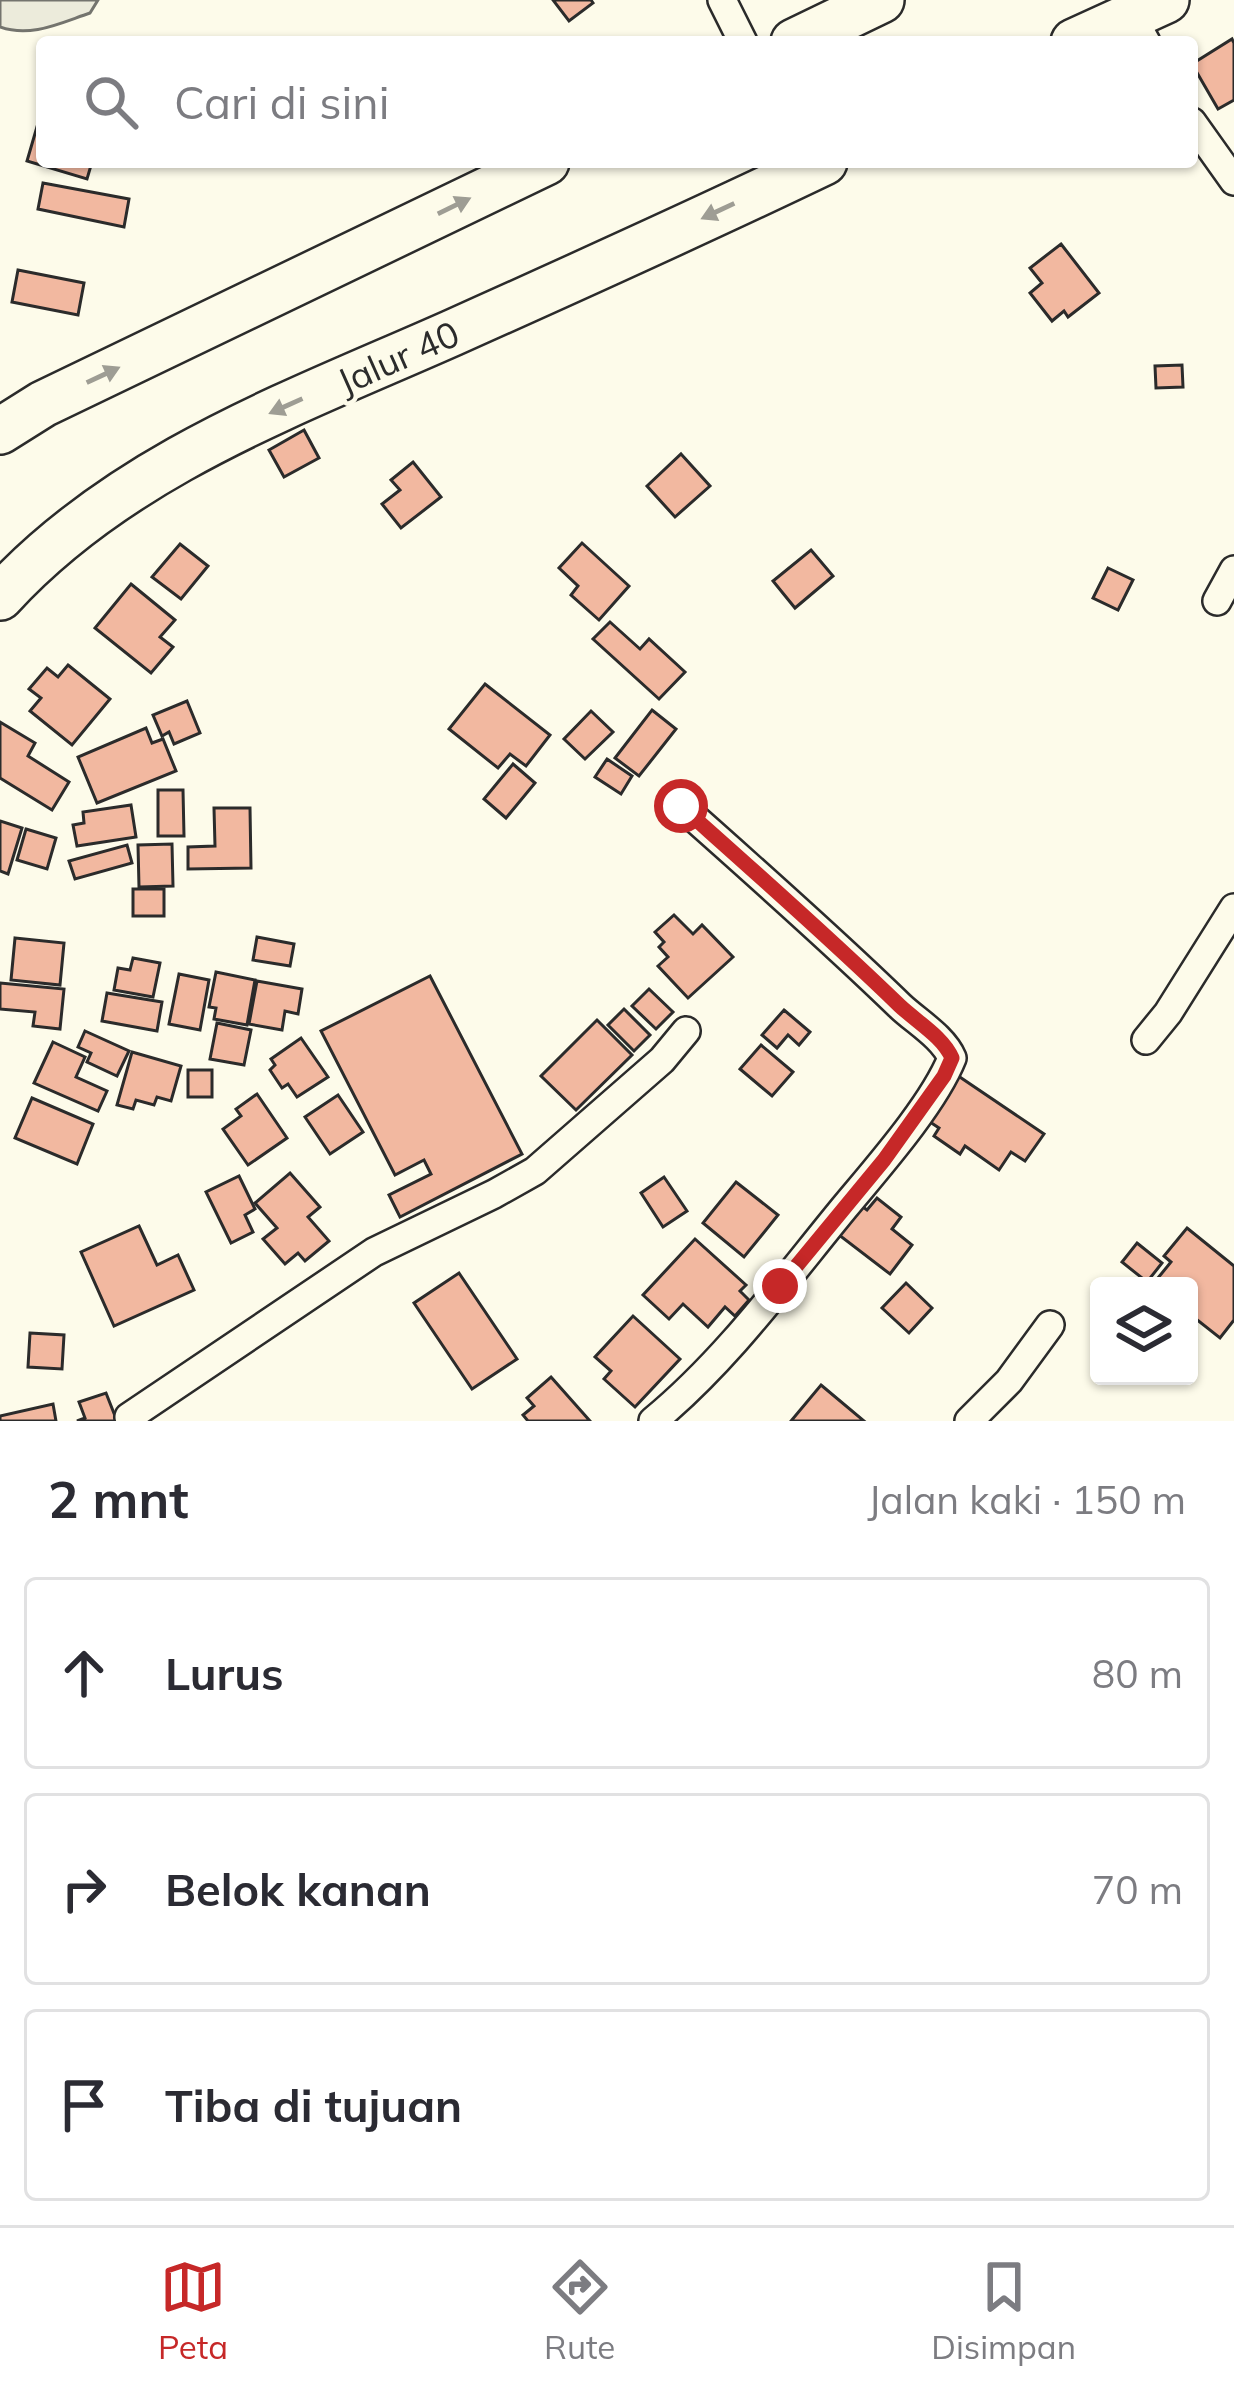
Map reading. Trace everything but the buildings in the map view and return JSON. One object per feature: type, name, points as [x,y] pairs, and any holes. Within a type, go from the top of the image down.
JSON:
[{"type":"highway","points":[[806,36],[881,0]]},
{"type":"highway","points":[[1089,36],[1141,14]]},
{"type":"highway","points":[[0,431],[43,404],[534,168]]},
{"type":"highway","name":"Jalur 40","points":[[7,579],[154,473],[256,418],[811,168]]},
{"type":"street","points":[[722,0],[740,36]]},
{"type":"street","points":[[1198,130],[1234,181]]},
{"type":"street","points":[[1217,601],[1234,570]]},
{"type":"street","points":[[653,1421],[732,1342],[884,1160],[952,1058],[947,1046],[681,806]]},
{"type":"street","points":[[1146,1040],[1234,908]]},
{"type":"street","points":[[131,1421],[129,1417],[374,1252],[535,1171],[662,1060],[686,1031]]},
{"type":"street","points":[[969,1421],[1009,1381],[1050,1325]]},
{"type":"shaded area","points":[[0,0],[98,0],[90,13],[23,31],[0,27]]},
{"type":"route","points":[[681,806],[947,1046],[952,1058],[884,1160],[780,1286]]}]
